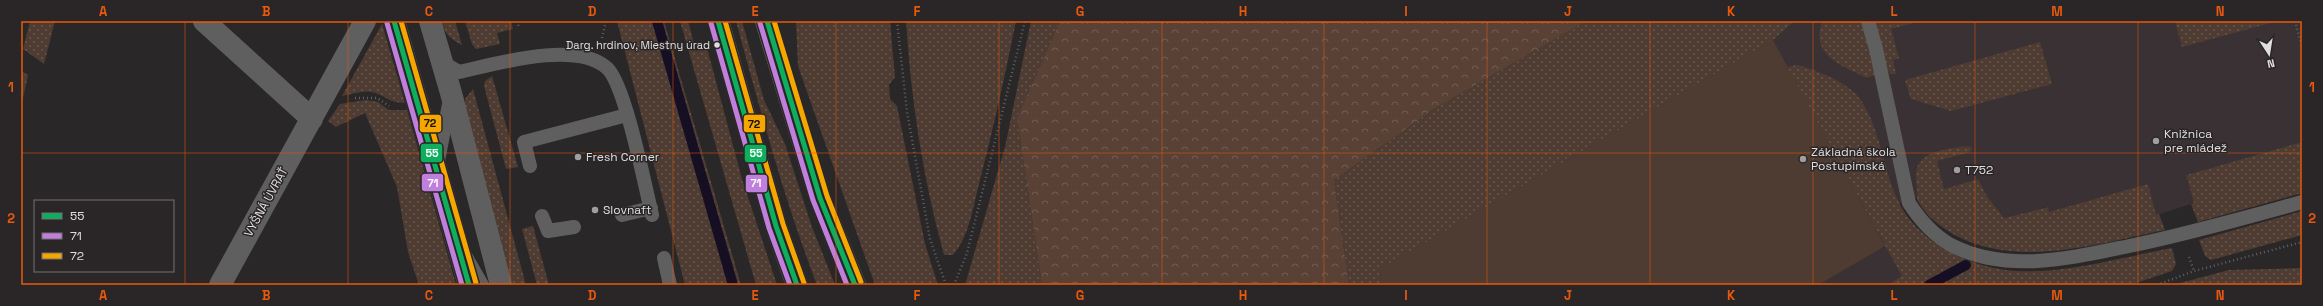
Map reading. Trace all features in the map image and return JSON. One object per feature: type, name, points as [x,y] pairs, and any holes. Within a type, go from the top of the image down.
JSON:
[{"type":"street","points":[[204,21],[312,119]]},
{"type":"street","name":"VYŠNÁ ÚVRAŤ","points":[[220,285],[365,21]]},
{"type":"street","points":[[394,21],[438,171],[469,285]]},
{"type":"street","points":[[430,21],[451,67],[451,93],[501,285]]},
{"type":"street","points":[[718,21],[776,226],[797,285]]},
{"type":"street","points":[[766,22],[820,198],[855,285]]},
{"type":"lane","points":[[1868,21],[1876,49],[1909,203],[1920,219],[1936,235],[1952,245],[1993,259],[2014,262],[2062,260],[2183,235],[2302,202]]},
{"type":"lane","points":[[451,67],[514,59],[566,55],[587,57],[606,67],[614,76],[627,115],[652,211],[622,215]]},
{"type":"lane","points":[[438,171],[440,145],[451,93]]},
{"type":"lane","points":[[530,166],[524,142],[627,115]]},
{"type":"lane","points":[[542,216],[551,237],[574,227]]},
{"type":"lane","points":[[458,245],[476,272],[482,285]]},
{"type":"lane","points":[[664,258],[670,285]]},
{"type":"path","points":[[517,21],[519,27]]},
{"type":"path","points":[[897,21],[907,112],[930,239],[946,285]]},
{"type":"path","points":[[954,285],[967,253],[1025,21]]},
{"type":"path","points":[[2295,21],[2302,47]]},
{"type":"path","points":[[366,96],[377,98],[389,106],[394,106]]},
{"type":"path","points":[[2157,285],[2194,272],[2302,242]]},
{"type":"path","points":[[2191,260],[2194,272]]},
{"type":"shaded area","points":[[30,21],[55,21],[44,64],[23,49]]},
{"type":"shaded area","points":[[441,21],[455,21],[462,45],[448,36]]},
{"type":"shaded area","points":[[465,21],[511,21],[513,29],[497,33],[500,44],[476,49],[472,44]]},
{"type":"shaded area","points":[[617,21],[664,21],[741,285],[685,285]]},
{"type":"shaded area","points":[[680,21],[688,21],[696,51],[707,48],[742,179],[777,285],[756,285]]},
{"type":"shaded area","points":[[736,21],[742,21],[764,100],[785,144],[812,227],[835,285],[817,285],[805,253],[763,121]]},
{"type":"shaded area","points":[[796,21],[890,21],[895,77],[889,85],[890,99],[897,106],[925,244],[938,285],[875,285],[798,66]]},
{"type":"shaded area","points":[[906,21],[1016,21],[999,103],[967,231],[953,255],[944,255],[924,168],[911,80]]},
{"type":"shaded area","points":[[1031,21],[1060,21],[1017,118],[1042,285],[965,285],[1005,147]]},
{"type":"shaded area","name":"Základná škola Postupimská","points":[[1586,21],[2302,21],[2302,142],[2186,175],[2194,203],[2157,215],[2049,213],[2047,207],[2004,218],[1987,196],[1978,179],[1917,198],[1897,205],[1923,264],[1887,285],[1349,285]]},
{"type":"shaded area","points":[[1586,21],[1794,21],[1773,40],[1380,269],[1381,285],[1349,285],[1334,180],[1434,109]]},
{"type":"shaded area","points":[[1822,21],[1861,21],[1876,69],[1875,75],[1867,78],[1839,64],[1824,51],[1820,43],[1819,33]]},
{"type":"shaded area","points":[[1874,21],[1920,21],[1891,29],[1899,58],[1893,60],[1896,74],[1891,74],[1888,71]]},
{"type":"shaded area","points":[[2175,21],[2278,21],[2182,47]]},
{"type":"shaded area","points":[[382,24],[405,103],[393,101],[378,94],[369,92],[360,92],[342,96]]},
{"type":"shaded area","points":[[1773,40],[1885,246],[1818,285],[1381,285],[1380,269]]},
{"type":"shaded area","points":[[2040,42],[2052,84],[1951,111],[1911,99],[1905,80]]},
{"type":"shaded area","points":[[1797,65],[1822,73],[1840,82],[1855,93],[1866,109],[1871,120],[1889,178],[1901,207],[1913,223],[1926,236],[1942,248],[1959,257],[1978,264],[1997,268],[2016,271],[2035,271],[2054,270],[2094,264],[2172,248],[2176,264],[2172,271],[2130,285],[1887,285],[1902,276],[1787,67]]},
{"type":"shaded area","points":[[21,71],[28,75],[21,107]]},
{"type":"shaded area","points":[[492,76],[518,167],[506,169],[484,86],[485,81]]},
{"type":"shaded area","points":[[473,89],[526,285],[511,285],[465,113],[465,99]]},
{"type":"shaded area","points":[[366,100],[378,102],[389,110],[407,110],[456,285],[419,285],[408,252],[397,187],[365,113],[336,127],[328,121],[340,104]]},
{"type":"shaded area","points":[[2302,142],[2302,193],[2198,222],[2191,204],[2194,203],[2186,175]]},
{"type":"shaded area","points":[[1967,146],[1972,148],[1970,152],[1937,161],[1944,189],[1978,179],[1987,196],[2004,218],[2048,207],[2049,212],[2148,184],[2156,215],[2159,214],[2165,230],[2107,243],[2045,252],[2015,251],[1985,247],[1958,236],[1932,219],[1920,205],[1917,200],[1916,175],[1917,167],[1922,160],[1935,152]]},
{"type":"shaded area","points":[[2302,211],[2302,235],[2211,260],[2205,256],[2199,240]]},
{"type":"shaded area","points":[[533,226],[549,285],[537,285],[522,229]]},
{"type":"shaded area","points":[[2302,268],[2302,285],[2173,285],[2229,270]]},
{"type":"green space","points":[[1060,21],[1586,21],[1434,109],[1334,180],[1349,285],[1042,285],[1017,118]]},
{"type":"waterway","points":[[657,21],[733,285]]},
{"type":"waterway","points":[[1929,285],[1966,265]]},
{"type":"transit line","name":"55","points":[[394,21],[469,285]]},
{"type":"transit line","name":"72","points":[[401,21],[476,283]]},
{"type":"transit line","name":"55","points":[[718,21],[776,226],[797,285]]},
{"type":"transit line","name":"72","points":[[725,21],[783,224],[804,283]]},
{"type":"transit line","name":"55","points":[[767,21],[820,198],[855,285]]},
{"type":"transit line","name":"72","points":[[774,21],[827,196],[861,282]]},
{"type":"transit line","name":"71","points":[[387,23],[462,285]]},
{"type":"transit line","name":"71","points":[[711,23],[769,228],[790,285]]},
{"type":"transit line","name":"71","points":[[760,23],[813,200],[847,285]]},
{"type":"place","name":"Darg. hrdinov, Miestny úrad","points":[[717,45]]},
{"type":"place","name":"Knižnica pre mládež","points":[[2156,141]]},
{"type":"place","name":"Fresh Corner","points":[[578,157]]},
{"type":"place","name":"Základná škola Postupimská","points":[[1803,159]]},
{"type":"place","name":"T752","points":[[1957,170]]},
{"type":"place","name":"Slovnaft","points":[[595,210]]}]
